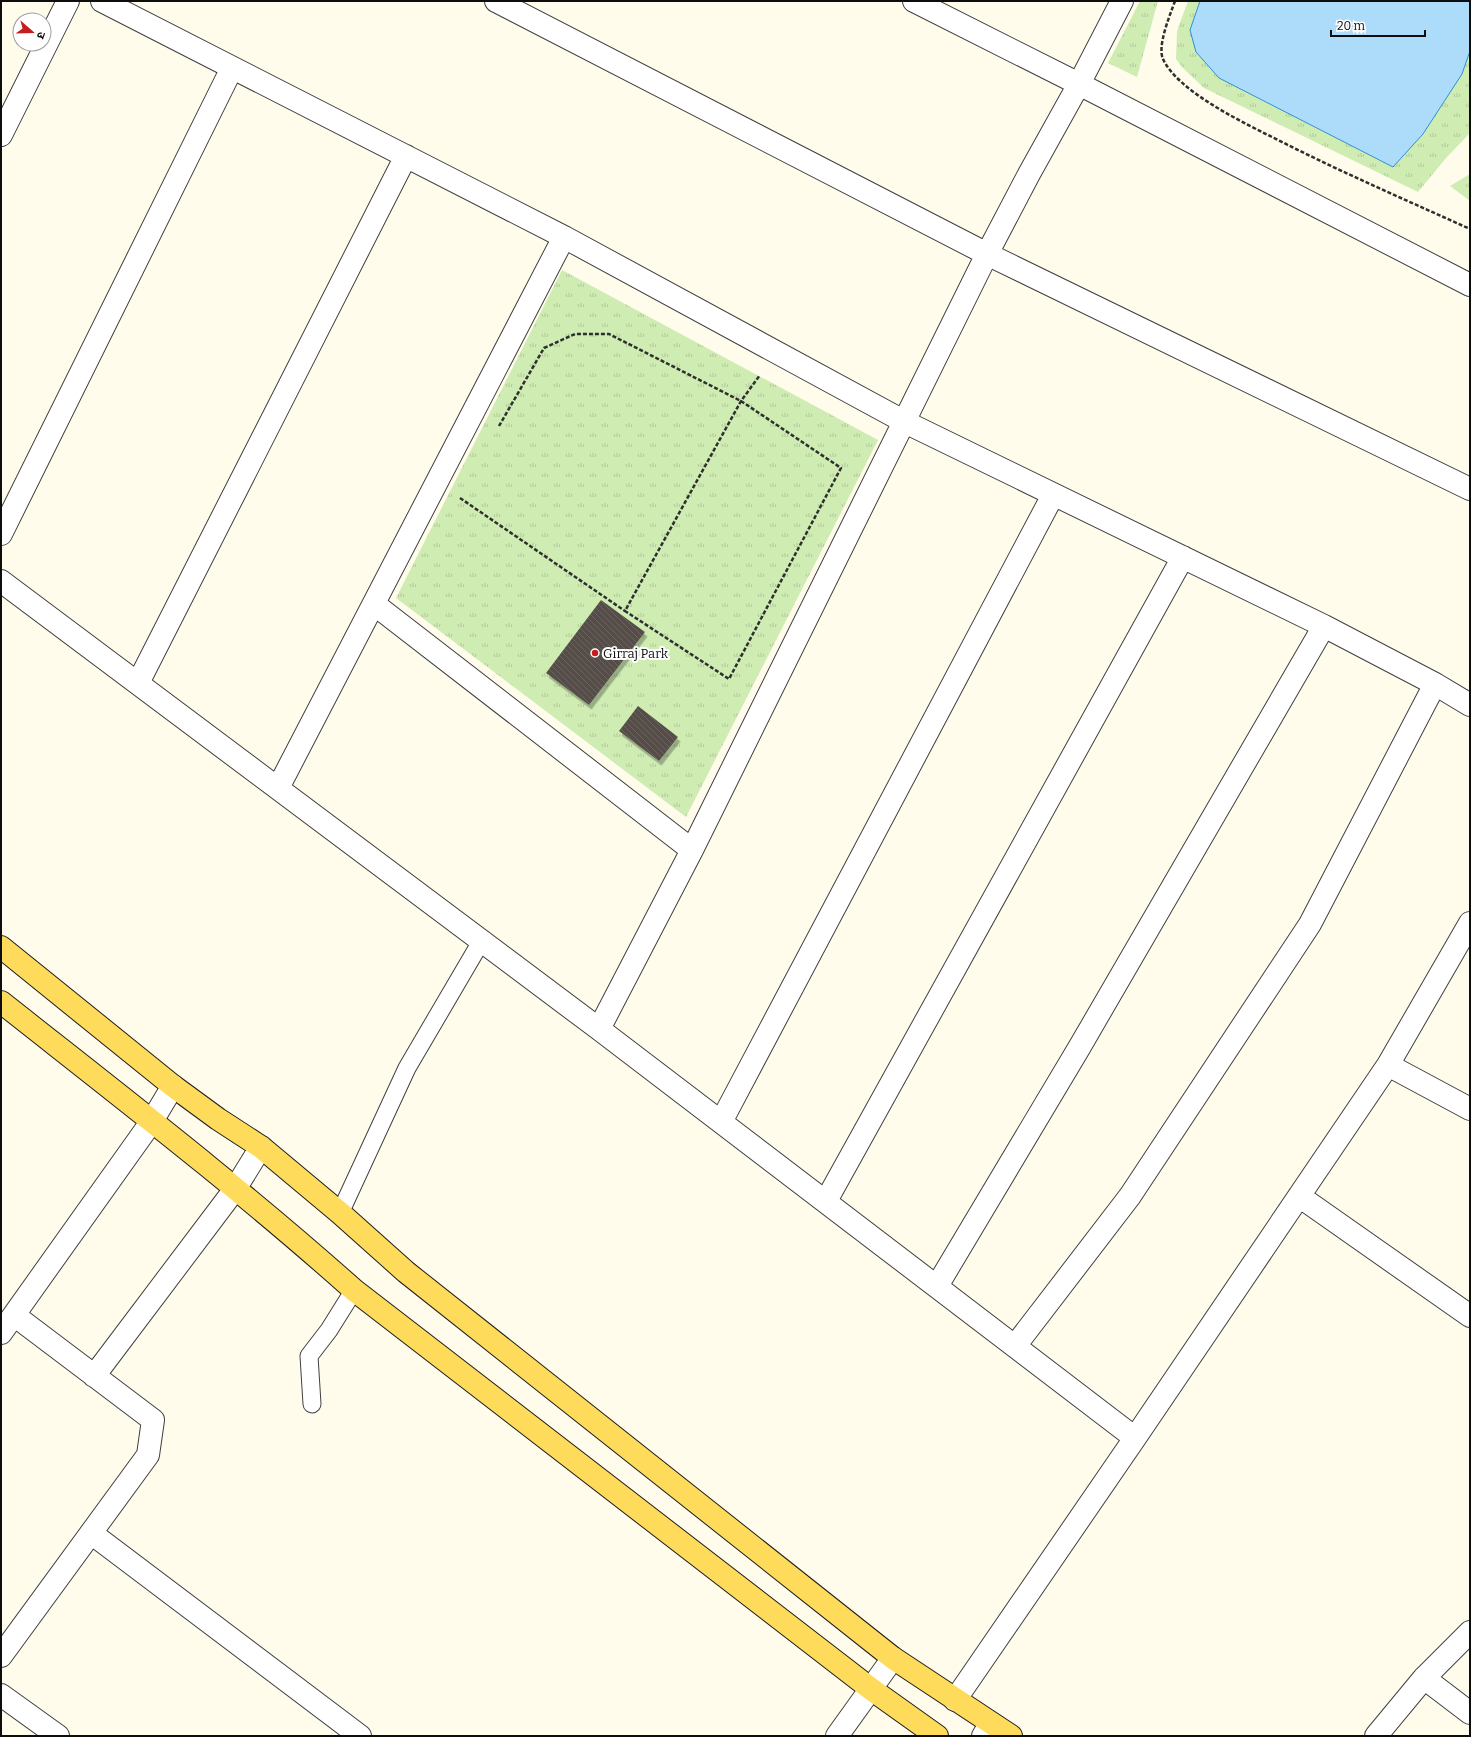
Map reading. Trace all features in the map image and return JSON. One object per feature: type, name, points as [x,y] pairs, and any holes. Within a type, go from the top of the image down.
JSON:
[{"type":"main road","points":[[3,954],[173,1086],[218,1119],[262,1148],[340,1213],[406,1272],[893,1658],[955,1700],[987,1730],[1011,1736]]},
{"type":"main road","points":[[1,1002],[152,1121],[290,1233],[354,1290],[871,1689],[937,1736]]},
{"type":"street","points":[[1,135],[68,1]]},
{"type":"street","points":[[102,1],[564,237],[905,422],[1324,626],[1435,684],[1470,705]]},
{"type":"street","points":[[496,1],[987,254],[1470,490]]},
{"type":"street","points":[[914,1],[1470,285]]},
{"type":"street","points":[[599,1029],[692,850],[987,254],[1122,1]]},
{"type":"street","points":[[1,534],[232,68]]},
{"type":"street","points":[[138,683],[406,156]]},
{"type":"street","points":[[278,788],[564,237]]},
{"type":"street","points":[[721,1122],[1054,495]]},
{"type":"street","points":[[826,1201],[1183,557]]},
{"type":"street","points":[[1,581],[482,940],[1135,1438]]},
{"type":"street","points":[[374,604],[692,850]]},
{"type":"street","points":[[937,1286],[1083,1042],[1324,626]]},
{"type":"street","points":[[1015,1346],[1130,1196],[1310,924],[1435,684]]},
{"type":"street","points":[[955,1700],[1388,1065],[1470,923]]},
{"type":"street","points":[[1388,1065],[1470,1109]]},
{"type":"street","points":[[1,1333],[152,1121],[173,1086]]},
{"type":"street","points":[[94,1376],[235,1189],[262,1148]]},
{"type":"street","points":[[1299,1196],[1470,1316]]},
{"type":"street","points":[[1,1656],[148,1455],[153,1420],[14,1315]]},
{"type":"street","points":[[91,1533],[360,1736]]},
{"type":"street","points":[[1376,1736],[1424,1678],[1470,1632]]},
{"type":"street","points":[[837,1736],[893,1658]]},
{"type":"street","points":[[1424,1678],[1470,1714]]},
{"type":"street","points":[[1,1695],[58,1736]]},
{"type":"lane","points":[[340,1213],[407,1068],[482,940]]},
{"type":"lane","points":[[312,1404],[310,1356],[329,1330],[354,1290]]},
{"type":"path","points":[[1174,1],[1161,46],[1162,59],[1175,75],[1191,90],[1235,118],[1322,162],[1470,228]]},
{"type":"path","points":[[463,491],[459,498],[729,680],[841,468],[741,401],[609,334],[575,334],[544,348],[497,430]]},
{"type":"path","points":[[625,611],[741,401],[777,353]]},
{"type":"green space","points":[[1140,1],[1158,1],[1137,77],[1108,63]]},
{"type":"green space","points":[[1188,1],[1470,1],[1470,133],[1446,158],[1418,192],[1204,88],[1182,67],[1176,59],[1177,31]]},
{"type":"green space","points":[[1470,174],[1470,201],[1450,186]]},
{"type":"green space","points":[[562,270],[878,440],[686,817],[396,598]]},
{"type":"water","points":[[1200,1],[1470,1],[1470,51],[1462,74],[1423,134],[1393,167],[1219,78],[1196,52],[1190,30]]},
{"type":"building","name":"Girraj Park","points":[[601,600],[645,632],[589,705],[546,673]]},
{"type":"building","points":[[638,706],[678,737],[659,761],[619,731]]},
{"type":"place","name":"Girraj Park","points":[[595,653]]}]
